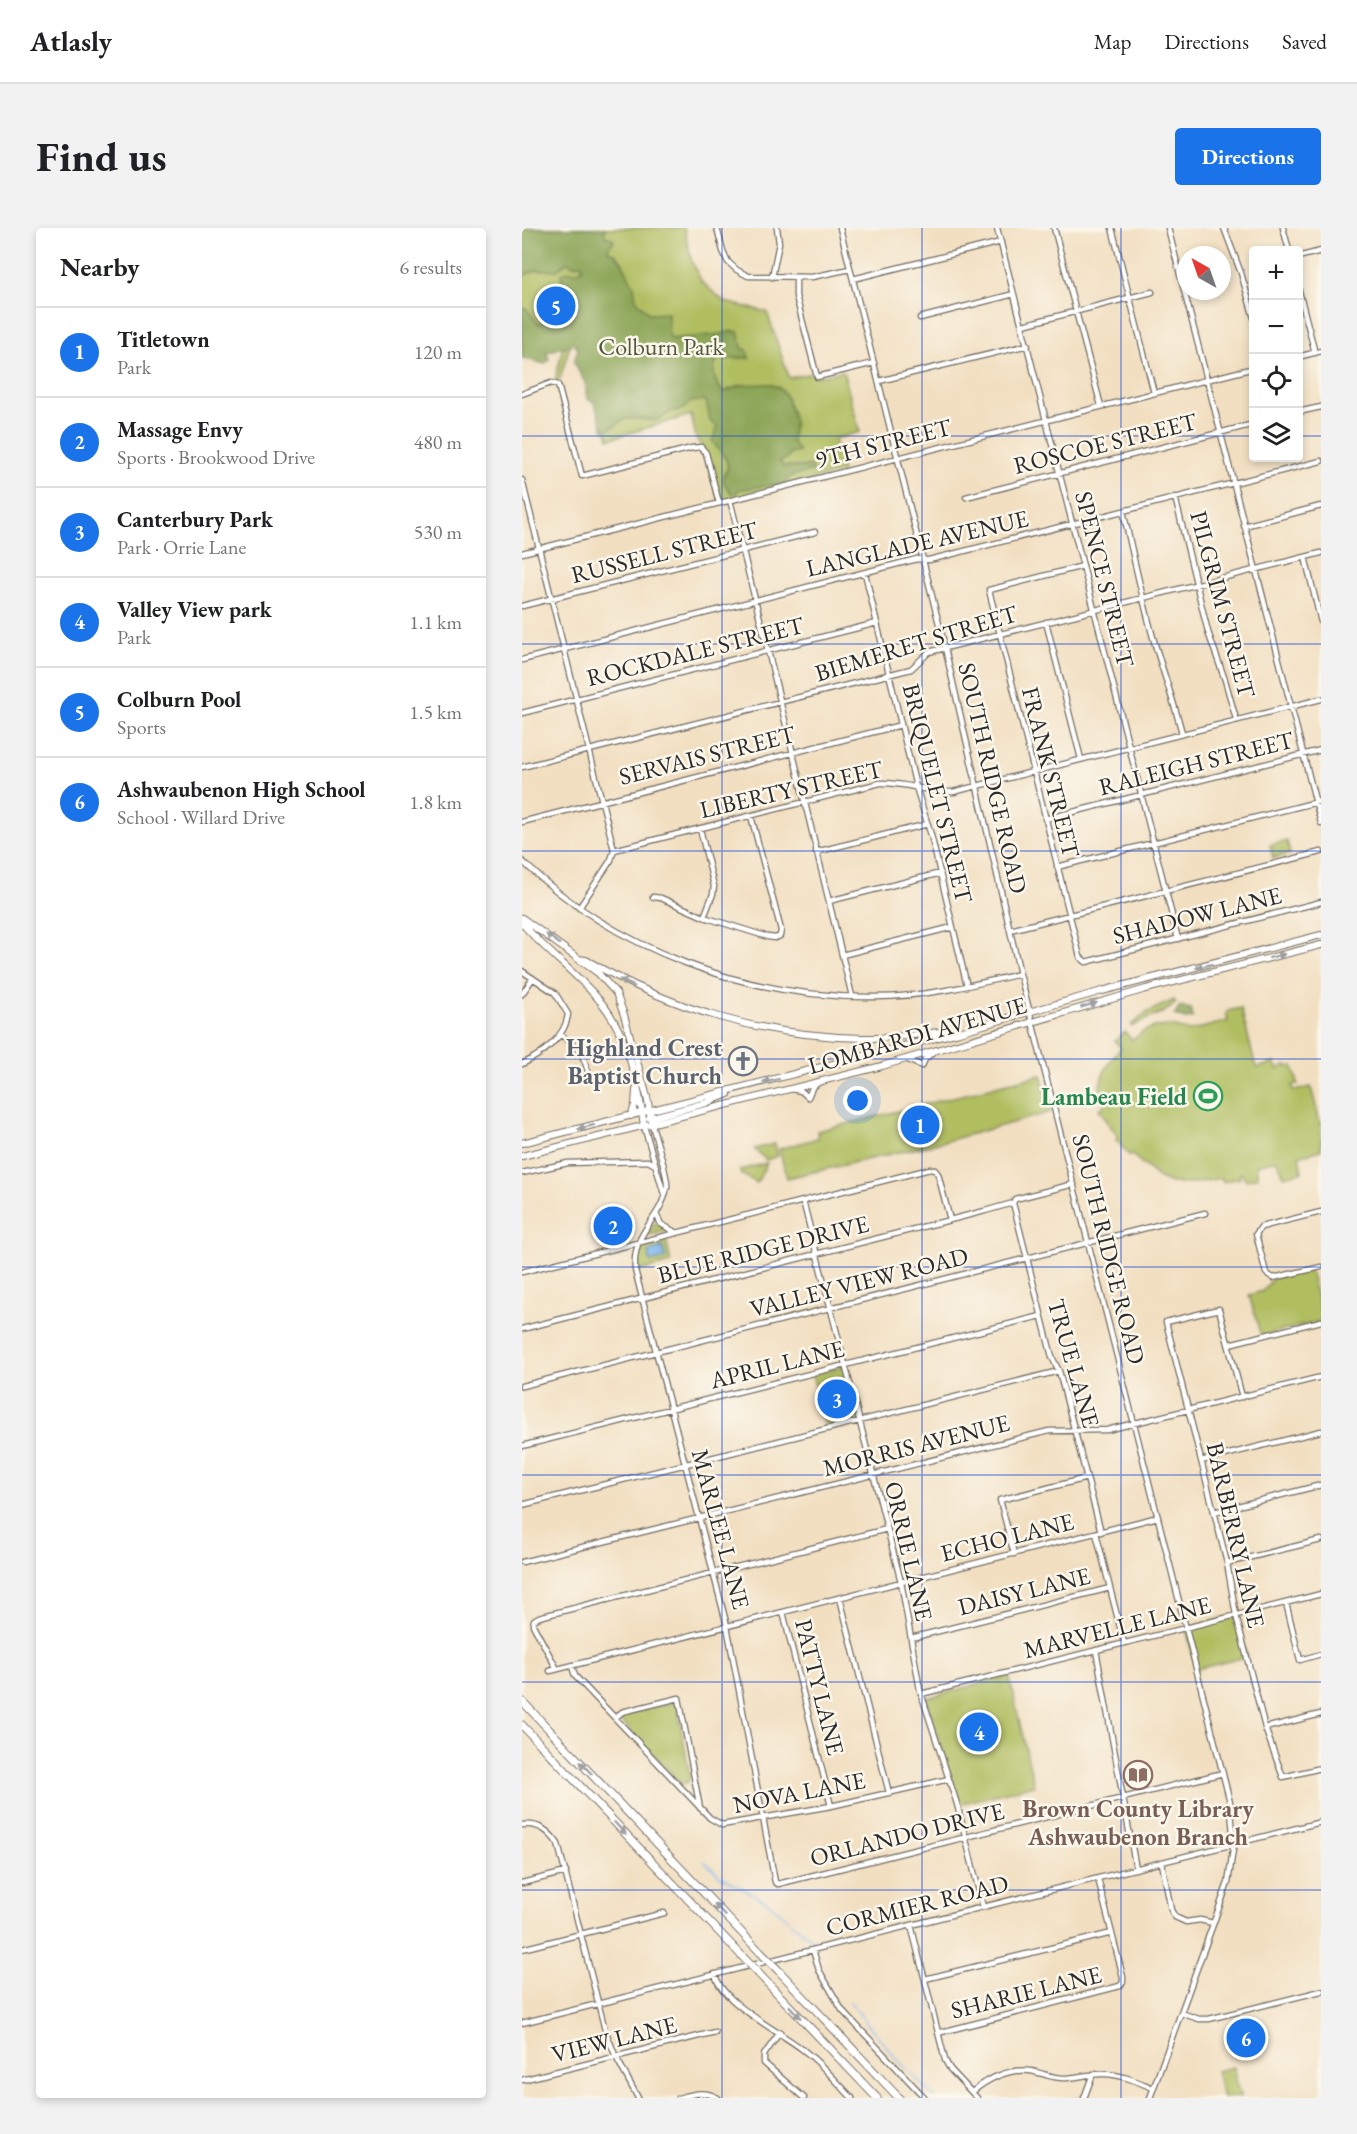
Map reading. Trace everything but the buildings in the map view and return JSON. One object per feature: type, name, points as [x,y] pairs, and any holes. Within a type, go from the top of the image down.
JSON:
[{"type":"highway","points":[[522,1701],[777,1970],[905,2098]]},
{"type":"highway","points":[[522,1725],[877,2098]]},
{"type":"highway","points":[[832,2026],[899,2098]]},
{"type":"highway","points":[[830,2050],[871,2098]]},
{"type":"main road","points":[[522,920],[578,958],[600,975],[614,991],[628,1029],[649,1116],[644,1126],[522,1156]]},
{"type":"main road","points":[[522,920],[608,1011],[619,1032],[636,1086],[649,1116]]},
{"type":"main road","name":"LOMBARDI AVENUE","points":[[649,1116],[736,1089],[1321,935]]},
{"type":"main road","name":"LOMBARDI AVENUE","points":[[522,1143],[632,1116],[649,1116],[789,1089],[905,1059],[1149,988],[1321,945]]},
{"type":"main road","points":[[578,958],[632,985],[687,1008],[755,1027],[816,1036],[865,1038],[959,1032]]},
{"type":"main road","points":[[632,1116],[636,1086]]},
{"type":"street","points":[[717,228],[728,262],[748,276],[824,276],[850,269]]},
{"type":"street","points":[[772,277],[779,243],[777,228]]},
{"type":"street","name":"SOUTH RIDGE ROAD","points":[[840,228],[945,648],[1020,974],[1230,1802],[1234,1843],[1228,1883],[1150,2098]]},
{"type":"street","name":"SPENCE STREET","points":[[997,228],[1178,939]]},
{"type":"street","points":[[1054,228],[1101,406]]},
{"type":"street","points":[[1112,228],[1154,393]]},
{"type":"street","points":[[1168,228],[1244,526],[1318,801],[1321,823]]},
{"type":"street","points":[[1224,228],[1249,301]]},
{"type":"street","points":[[1283,228],[1288,246]]},
{"type":"street","points":[[853,279],[1001,242]]},
{"type":"street","points":[[1303,256],[1321,251]]},
{"type":"street","points":[[796,277],[796,296],[817,377],[874,363]]},
{"type":"street","points":[[1023,325],[1152,292]]},
{"type":"street","points":[[921,318],[1014,294]]},
{"type":"street","points":[[1303,300],[1318,352],[1303,356]]},
{"type":"street","points":[[879,381],[1028,345]]},
{"type":"street","name":"9TH STREET","points":[[522,553],[1249,369]]},
{"type":"street","points":[[522,394],[551,383],[558,385],[582,476],[701,447],[706,453],[718,503]]},
{"type":"street","points":[[1303,411],[1321,407]]},
{"type":"street","name":"ROSCOE STREET","points":[[966,497],[1249,425]]},
{"type":"street","name":"LANGLADE AVENUE","points":[[522,660],[916,559],[923,560],[1073,524],[1321,461]]},
{"type":"street","points":[[522,480],[614,850],[611,860],[579,908]]},
{"type":"street","name":"PILGRIM STREET","points":[[1175,497],[1209,632],[1236,719]]},
{"type":"street","points":[[730,500],[852,996]]},
{"type":"street","points":[[1244,526],[1321,506]]},
{"type":"street","points":[[1123,511],[1143,598],[1182,733]]},
{"type":"street","name":"RUSSELL STREET","points":[[522,606],[815,532]]},
{"type":"street","name":"BIEMERET STREET","points":[[522,767],[889,675],[911,669],[929,652],[1321,553]]},
{"type":"street","points":[[1305,557],[1321,622]]},
{"type":"street","name":"FRANK STREET","points":[[1083,566],[988,590],[1069,915],[1083,961]]},
{"type":"street","name":"BRIQUELET STREET","points":[[865,573],[967,986]]},
{"type":"street","points":[[1046,622],[1081,759]]},
{"type":"street","name":"ROCKDALE STREET","points":[[522,713],[877,623]]},
{"type":"street","name":"LIBERTY STREET","points":[[614,850],[880,783],[896,782],[938,792],[953,792],[1321,699]]},
{"type":"street","name":"SERVAIS STREET","points":[[522,822],[901,725]]},
{"type":"street","name":"RALEIGH STREET","points":[[1045,819],[1321,750]]},
{"type":"street","points":[[1057,867],[1318,801]]},
{"type":"street","points":[[653,897],[661,898],[704,917],[768,937],[780,936],[781,930],[751,816]]},
{"type":"street","points":[[816,852],[928,824]]},
{"type":"street","points":[[700,828],[714,886],[704,917]]},
{"type":"street","points":[[1010,930],[1321,852]]},
{"type":"street","points":[[522,861],[579,908],[626,936],[666,955],[706,970],[749,982],[784,989],[875,998],[908,996],[1020,974]]},
{"type":"street","points":[[829,901],[940,873]]},
{"type":"street","name":"SHADOW LANE","points":[[1083,961],[1321,902]]},
{"type":"street","points":[[842,955],[953,927]]},
{"type":"street","points":[[522,971],[555,993],[568,1014],[568,1020],[560,1034],[547,1048],[522,1064]]},
{"type":"street","points":[[522,994],[533,978]]},
{"type":"street","points":[[619,1032],[628,1029]]},
{"type":"street","points":[[560,1034],[580,1049],[590,1078]]},
{"type":"street","points":[[905,1059],[915,1061],[922,1066],[925,1059],[935,1050]]},
{"type":"street","points":[[789,1089],[801,1091],[808,1096],[814,1086],[823,1080]]},
{"type":"street","name":"MARLEE LANE","points":[[649,1116],[667,1189],[656,1214],[634,1252],[635,1270],[727,1626],[774,1881]]},
{"type":"street","points":[[644,1126],[664,1194]]},
{"type":"street","points":[[641,1161],[650,1151]]},
{"type":"street","points":[[522,1173],[568,1163],[650,1161],[655,1165]]},
{"type":"street","points":[[522,1272],[927,1170],[935,1170],[938,1175],[950,1220]]},
{"type":"street","name":"BLUE RIDGE DRIVE","points":[[522,1329],[950,1220],[1013,1203],[1015,1199],[1074,1184]]},
{"type":"street","name":"ORRIE LANE","points":[[803,1201],[901,1582],[921,1694],[949,1779],[983,1907]]},
{"type":"street","name":"TRUE LANE","points":[[1013,1203],[1052,1357],[1059,1371],[1087,1478],[1110,1588],[1125,1643]]},
{"type":"street","points":[[1321,1212],[1261,1227],[1256,1237],[1269,1277],[1321,1267]]},
{"type":"street","name":"VALLEY VIEW ROAD","points":[[522,1386],[1205,1213]]},
{"type":"street","points":[[656,1214],[661,1224],[677,1233]]},
{"type":"street","name":"BARBERRY LANE","points":[[1228,1344],[1220,1309],[1166,1322],[1227,1563],[1236,1615],[1265,1728],[1282,1777],[1321,1768]]},
{"type":"street","name":"APRIL LANE","points":[[522,1446],[1041,1316]]},
{"type":"street","points":[[1242,1396],[1228,1344],[1321,1321]]},
{"type":"street","points":[[522,1505],[1059,1371]]},
{"type":"street","name":"MORRIS AVENUE","points":[[522,1562],[1049,1431],[1107,1430],[1321,1377]]},
{"type":"street","points":[[1201,1461],[1321,1431]]},
{"type":"street","points":[[1014,1554],[1000,1500],[1087,1478]]},
{"type":"street","points":[[1214,1512],[1321,1485]]},
{"type":"street","name":"ECHO LANE","points":[[550,1671],[1158,1517]]},
{"type":"street","points":[[557,1670],[533,1625],[534,1620],[539,1617],[887,1529]]},
{"type":"street","points":[[1227,1563],[1321,1539]]},
{"type":"street","name":"DAISY LANE","points":[[911,1638],[1110,1588]]},
{"type":"street","name":"MARVELLE LANE","points":[[921,1694],[1321,1594]]},
{"type":"street","points":[[840,1598],[889,1793]]},
{"type":"street","points":[[1286,1603],[1300,1660],[1321,1654]]},
{"type":"street","name":"PATTY LANE","points":[[783,1612],[831,1806]]},
{"type":"street","points":[[1096,1650],[1136,1869]]},
{"type":"street","name":"NOVA LANE","points":[[572,1666],[575,1676],[672,1779],[710,1818],[722,1825],[831,1806],[949,1779]]},
{"type":"street","points":[[615,1718],[622,1712],[679,1698],[700,1808]]},
{"type":"street","points":[[1265,1728],[1321,1714]]},
{"type":"street","name":"ORLANDO DRIVE","points":[[774,1881],[778,1884],[1223,1773]]},
{"type":"street","name":"CORMIER ROAD","points":[[522,2023],[1321,1822]]},
{"type":"street","points":[[522,1824],[541,1827],[551,1834],[558,1844],[605,2030],[616,2057],[638,2098]]},
{"type":"street","points":[[1162,1863],[1171,1910],[1175,1917],[1186,1922],[1200,1920],[1213,1923]]},
{"type":"street","points":[[522,1883],[566,1872]]},
{"type":"street","points":[[925,1979],[1112,1933],[1098,1879]]},
{"type":"street","points":[[522,1949],[664,1913]]},
{"type":"street","points":[[911,1925],[945,2060],[950,2069],[977,2098]]},
{"type":"street","name":"SHARIE LANE","points":[[938,2033],[1109,1990],[1122,1984],[1123,1977],[1112,1933]]},
{"type":"street","points":[[813,1950],[819,1970],[842,2010],[925,2098]]},
{"type":"street","points":[[715,1974],[717,1983],[740,2006],[804,2050],[852,2098]]},
{"type":"street","points":[[1181,2013],[1199,2019],[1209,2019],[1321,1991]]},
{"type":"street","name":"VIEW LANE","points":[[522,2080],[715,2032]]},
{"type":"street","points":[[780,2032],[764,2055],[764,2063],[804,2098]]},
{"type":"street","points":[[972,2092],[988,2080],[1006,2072],[1031,2071],[1055,2078],[1093,2074],[1121,2076],[1153,2088]]},
{"type":"street","points":[[1084,2098],[1093,2074]]},
{"type":"street","points":[[678,2098],[707,2093],[718,2098]]},
{"type":"green space","name":"Colburn Park","points":[[522,228],[684,228],[692,262],[702,282],[725,302],[767,312],[789,378],[816,372],[817,377],[843,371],[860,432],[834,439],[842,472],[719,503],[706,453],[696,438],[691,415],[609,439],[580,340],[571,342],[558,385],[554,384],[564,343],[522,348]]},
{"type":"green space","points":[[522,228],[606,228],[604,233],[606,237],[614,240],[608,249],[609,252],[614,253],[622,262],[634,287],[636,300],[650,314],[668,313],[668,332],[671,339],[738,332],[742,348],[747,350],[749,358],[717,359],[714,377],[717,384],[723,392],[742,385],[769,384],[780,388],[786,396],[794,420],[792,441],[799,452],[790,453],[780,462],[783,466],[809,465],[814,471],[791,476],[785,483],[738,490],[737,493],[732,494],[724,483],[724,474],[728,468],[726,459],[712,441],[718,427],[710,421],[704,400],[691,402],[682,410],[672,411],[657,420],[628,419],[604,430],[594,402],[588,399],[584,381],[574,362],[578,349],[574,344],[547,352],[549,360],[544,364],[522,358],[522,309],[526,308],[538,324],[548,321],[570,323],[573,306],[563,292],[561,274],[568,271],[576,272],[583,268],[581,264],[573,265],[567,262],[557,270],[536,270],[522,276]]},
{"type":"green space","points":[[1287,841],[1290,854],[1273,858],[1270,845]]},
{"type":"green space","points":[[1174,1000],[1176,1003],[1172,1007],[1132,1027],[1131,1025],[1148,1012]]},
{"type":"green space","points":[[1180,1007],[1191,1009],[1193,1018],[1185,1019],[1174,1015]]},
{"type":"green space","name":"Lambeau Field","points":[[1241,1008],[1256,1068],[1275,1063],[1277,1069],[1287,1065],[1288,1067],[1293,1066],[1298,1084],[1292,1085],[1294,1091],[1311,1087],[1321,1127],[1321,1150],[1299,1156],[1302,1172],[1284,1176],[1277,1160],[1256,1165],[1258,1177],[1245,1180],[1242,1173],[1239,1174],[1240,1178],[1223,1182],[1222,1178],[1189,1184],[1171,1183],[1158,1177],[1132,1155],[1130,1156],[1116,1140],[1118,1137],[1099,1109],[1105,1106],[1100,1092],[1103,1075],[1121,1048],[1115,1041],[1125,1032],[1132,1040],[1144,1031],[1155,1027],[1171,1026],[1190,1031],[1228,1021],[1226,1014],[1228,1011]]},
{"type":"green space","points":[[1041,1075],[1051,1112],[943,1142],[787,1178],[779,1149],[818,1138],[817,1131]]},
{"type":"green space","points":[[775,1144],[778,1156],[766,1160],[754,1149]]},
{"type":"green space","points":[[767,1163],[757,1183],[741,1174],[740,1170]]},
{"type":"green space","points":[[656,1222],[667,1231],[646,1236],[646,1234]]},
{"type":"green space","points":[[666,1239],[671,1263],[639,1271],[637,1258],[639,1247]]},
{"type":"green space","points":[[1310,1270],[1321,1321],[1261,1336],[1249,1295],[1263,1291],[1273,1278]]},
{"type":"green space","points":[[845,1366],[859,1421],[826,1429],[812,1374]]},
{"type":"green space","points":[[1236,1615],[1247,1657],[1196,1669],[1186,1628]]},
{"type":"green space","points":[[1009,1676],[1034,1785],[959,1804],[926,1698]]},
{"type":"green space","points":[[673,1702],[677,1705],[690,1777],[685,1784],[679,1782],[620,1720],[623,1715]]},
{"type":"green space","points":[[1233,2067],[1241,2097],[1223,2098],[1216,2071]]},
{"type":"water","points":[[553,295],[554,301],[569,298],[573,311],[569,312],[570,316],[561,319],[560,314],[544,318],[540,299]]},
{"type":"water","points":[[662,1247],[666,1258],[650,1262],[648,1252]]},
{"type":"waterway","points":[[705,1862],[720,1876],[770,1904],[814,1941]]},
{"type":"waterway","points":[[850,2002],[892,2054],[935,2098]]},
{"type":"place","name":"Colburn Pool","points":[[556,306]]},
{"type":"place","name":"Highland Crest Baptist Church","points":[[743,1061]]},
{"type":"place","name":"Lambeau Field","points":[[1208,1096]]},
{"type":"place","name":"Titletown","points":[[920,1125]]},
{"type":"place","name":"Massage Envy","points":[[613,1226]]},
{"type":"place","name":"Canterbury Park","points":[[837,1399]]},
{"type":"place","name":"Valley View park","points":[[979,1732]]},
{"type":"place","name":"Brown County Library Ashwaubenon Branch","points":[[1138,1775]]},
{"type":"place","name":"Ashwaubenon High School","points":[[1246,2038]]}]
